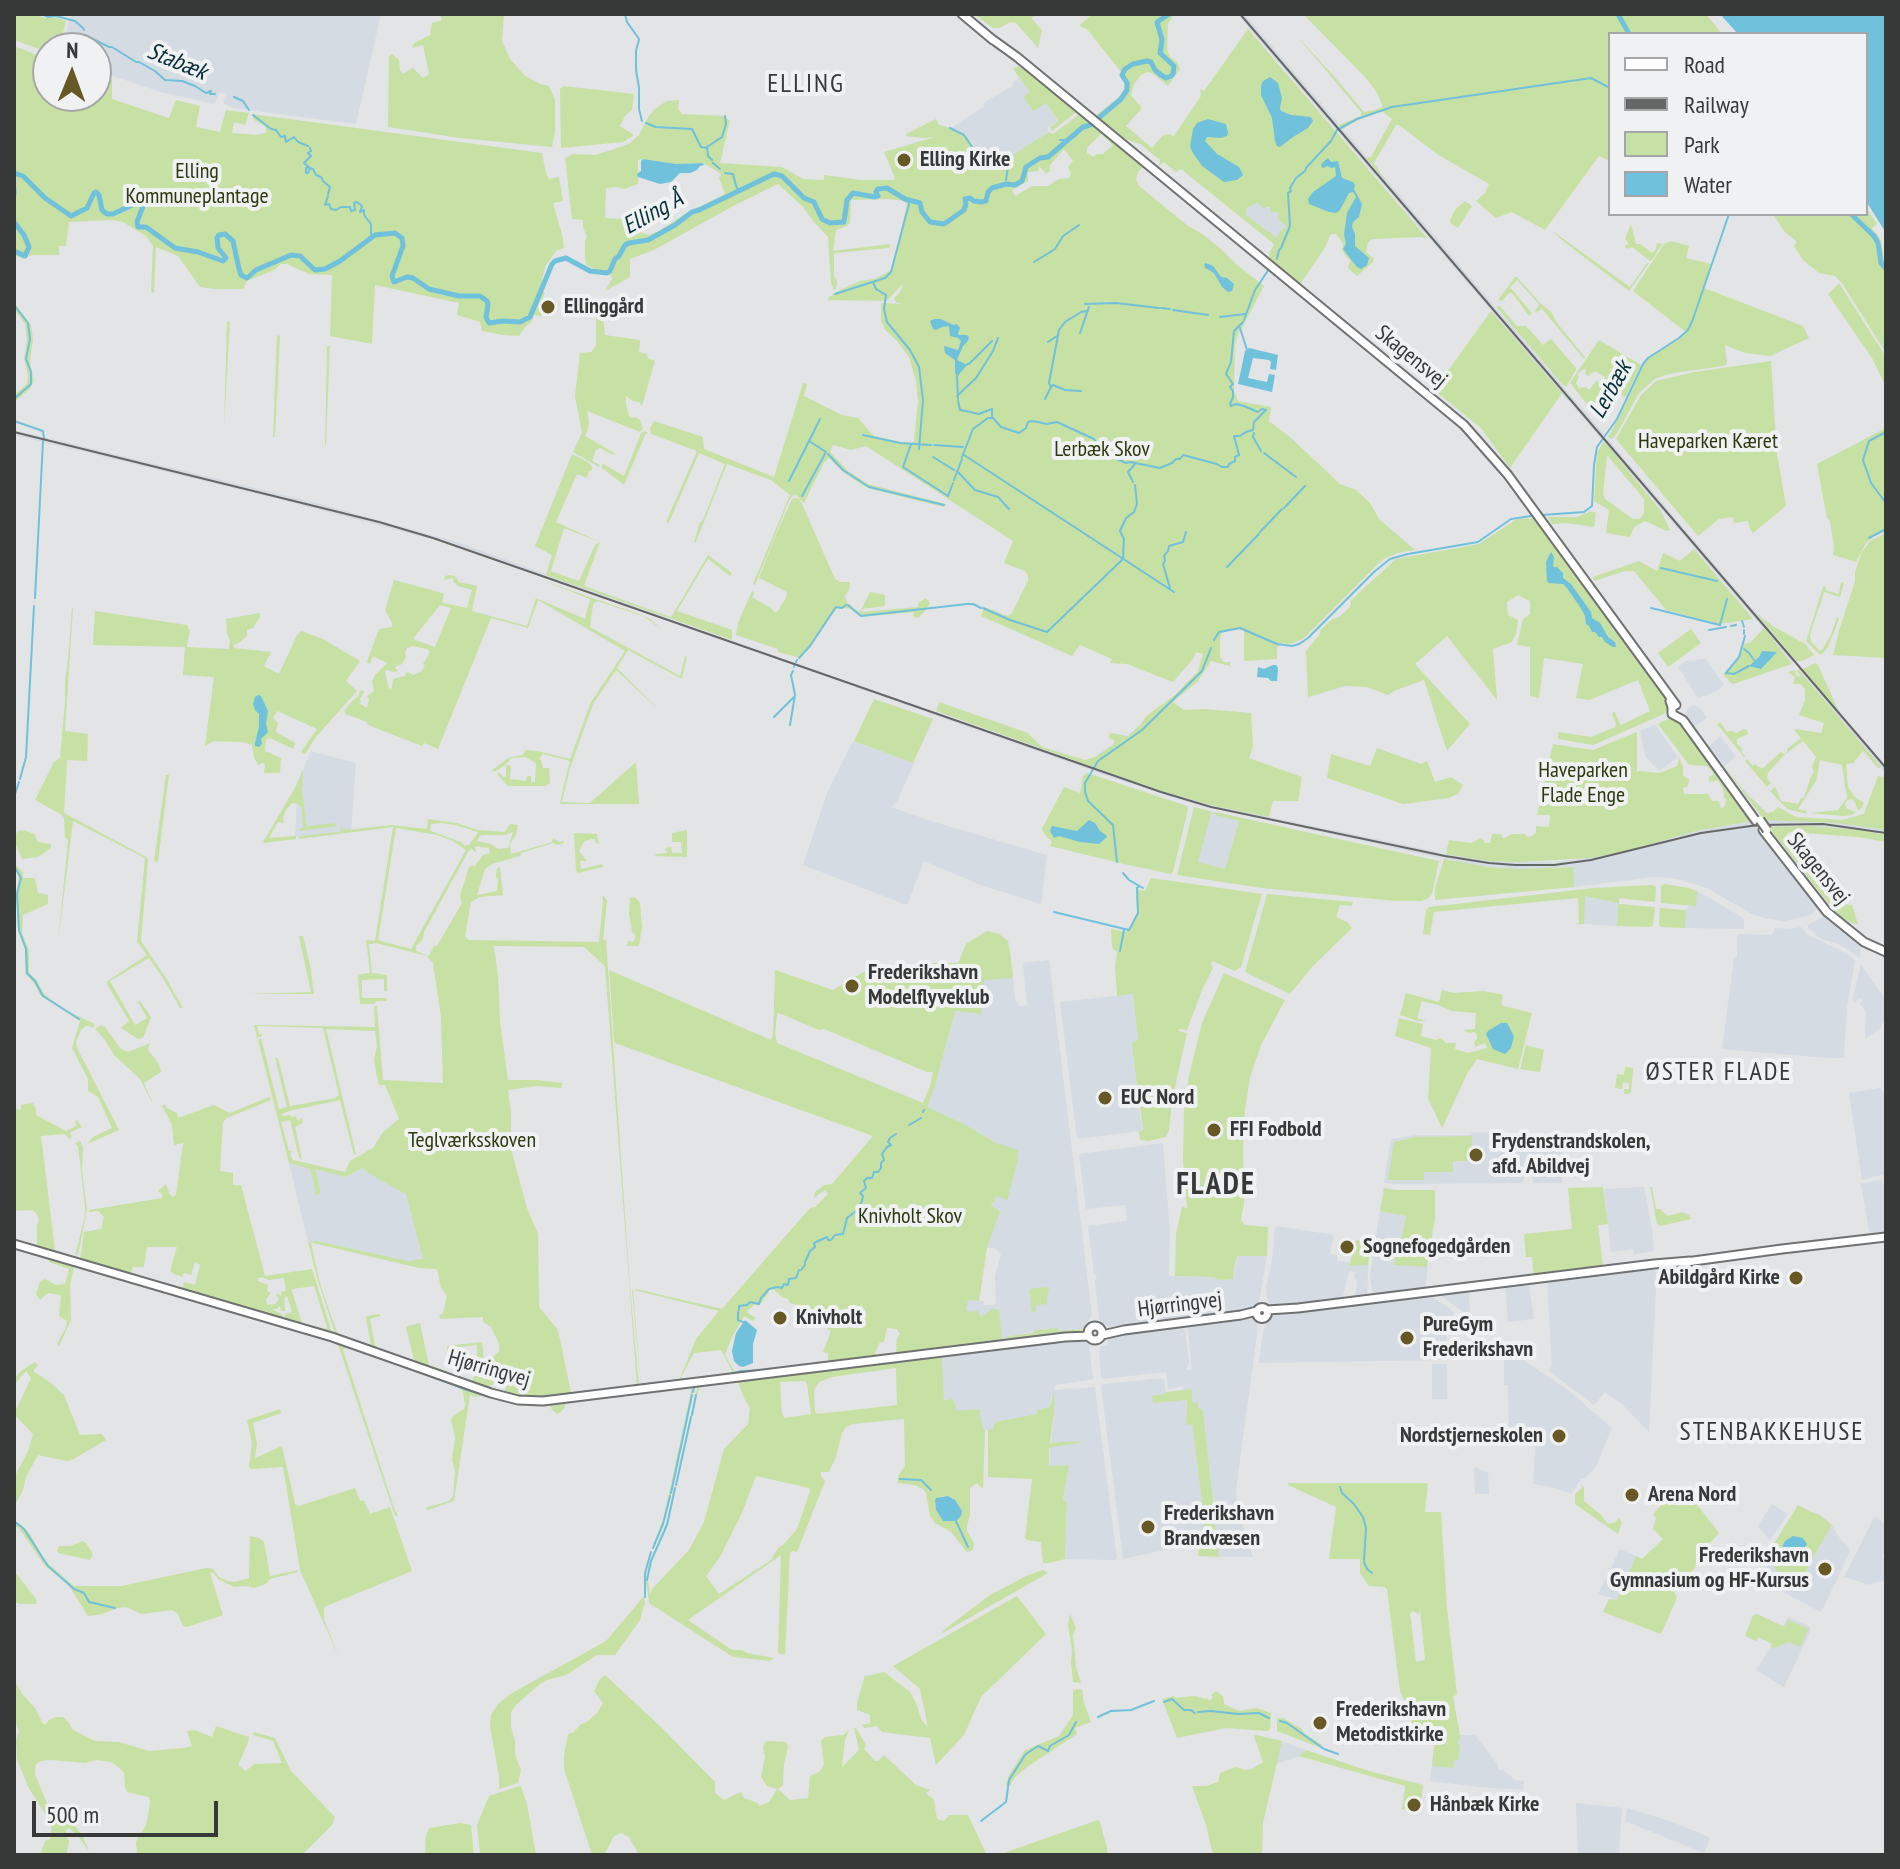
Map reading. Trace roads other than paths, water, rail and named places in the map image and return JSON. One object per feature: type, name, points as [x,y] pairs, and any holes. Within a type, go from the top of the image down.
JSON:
[{"type":"main road","name":"Skagensvej","points":[[962,14],[1464,425],[1508,475],[1674,706],[1682,708],[1681,715],[1765,830],[1839,918],[1885,952]]},
{"type":"main road","name":"Skagensvej","points":[[1765,830],[1823,908],[1854,935],[1885,952]]},
{"type":"main road","points":[[1823,908],[1839,918]]},
{"type":"main road","name":"Hjørringvej","points":[[14,1244],[320,1333],[491,1393],[518,1400],[543,1401],[1088,1334],[1096,1340],[1102,1332],[1257,1313],[1260,1307],[1267,1312],[1544,1281],[1592,1272],[1886,1237]]},
{"type":"water","points":[[1720,14],[1886,14],[1886,233],[1868,204],[1868,32],[1736,32]]},
{"type":"water","points":[[1270,77],[1278,83],[1281,111],[1311,117],[1313,121],[1308,128],[1280,147],[1275,141],[1272,118],[1261,95],[1263,81]]},
{"type":"water","points":[[1208,119],[1226,124],[1227,136],[1207,137],[1205,141],[1217,154],[1239,167],[1243,175],[1237,180],[1224,182],[1202,166],[1190,147],[1193,129],[1197,123]]},
{"type":"water","points":[[1328,158],[1331,162],[1338,161],[1342,178],[1353,182],[1362,204],[1359,217],[1352,227],[1355,246],[1369,258],[1367,265],[1361,269],[1343,249],[1346,244],[1347,213],[1356,197],[1353,192],[1349,193],[1336,213],[1309,204],[1308,199],[1313,192],[1336,176],[1335,167],[1321,166]]},
{"type":"water","points":[[643,159],[704,165],[690,173],[680,173],[671,182],[660,184],[638,177]]},
{"type":"water","points":[[1206,263],[1234,284],[1232,291],[1228,292],[1222,287],[1214,273],[1205,268]]},
{"type":"water","points":[[934,319],[957,324],[959,335],[969,337],[957,360],[966,366],[957,377],[955,360],[945,353],[944,346],[958,350],[961,341],[950,336],[949,326],[933,329],[930,321]]},
{"type":"water","points":[[1249,348],[1278,355],[1276,370],[1270,369],[1269,360],[1253,358],[1248,378],[1267,382],[1269,374],[1275,375],[1272,392],[1238,384],[1245,351]]},
{"type":"water","points":[[1551,552],[1553,567],[1563,573],[1563,578],[1571,584],[1592,618],[1600,623],[1616,647],[1592,632],[1580,607],[1563,584],[1547,581],[1546,562]]},
{"type":"water","points":[[1762,651],[1777,652],[1761,669],[1749,666],[1759,657]]},
{"type":"water","points":[[1273,665],[1278,668],[1277,681],[1257,677],[1258,667],[1264,669]]},
{"type":"water","points":[[258,695],[268,711],[268,732],[261,739],[259,747],[255,743],[259,714],[253,704]]},
{"type":"water","points":[[1089,820],[1107,837],[1099,844],[1059,836],[1054,838],[1050,831],[1052,826],[1077,831]]},
{"type":"water","points":[[1501,1023],[1507,1023],[1514,1036],[1511,1048],[1505,1054],[1493,1049],[1486,1034]]},
{"type":"water","points":[[745,1320],[757,1330],[753,1363],[743,1367],[734,1361],[732,1351],[736,1333]]},
{"type":"water","points":[[948,1496],[962,1511],[956,1521],[943,1521],[936,1510],[936,1498]]},
{"type":"water","points":[[1793,1536],[1803,1538],[1807,1544],[1798,1553],[1796,1562],[1790,1564],[1779,1554],[1785,1541]]},
{"type":"waterway","name":"Stabæk","points":[[42,14],[75,21],[84,30]]},
{"type":"waterway","points":[[625,14],[639,39],[636,70],[642,121]]},
{"type":"waterway","name":"Elling Å","points":[[14,173],[23,176],[45,198],[71,216],[87,208],[96,192],[102,210],[107,214],[139,202],[143,206],[138,227],[146,227],[175,248],[223,261],[226,258],[218,248],[217,238],[225,234],[233,241],[241,275],[247,278],[256,270],[291,255],[300,256],[315,270],[325,269],[375,235],[395,233],[402,238],[403,246],[392,276],[394,282],[407,277],[429,289],[459,296],[480,296],[487,301],[486,317],[489,323],[520,322],[530,317],[555,261],[566,258],[590,271],[607,273],[625,245],[648,240],[692,212],[774,174],[782,176],[804,198],[814,202],[822,219],[830,223],[844,222],[847,200],[853,193],[875,197],[878,196],[878,189],[887,188],[905,199],[920,203],[922,212],[930,222],[944,224],[964,210],[965,199],[986,201],[992,188],[1022,181],[1026,167],[1040,158],[1048,157],[1107,111],[1127,90],[1122,75],[1125,69],[1147,61],[1161,75],[1166,78],[1171,76],[1174,66],[1160,53],[1162,40],[1157,22],[1169,14]]},
{"type":"waterway","name":"Elling Å","points":[[1618,14],[1628,32]]},
{"type":"waterway","name":"Stabæk","points":[[112,47],[165,80],[182,81],[215,94]]},
{"type":"waterway","points":[[1277,259],[1290,226],[1290,188],[1337,130],[1357,119],[1392,107],[1591,78],[1608,87]]},
{"type":"waterway","name":"Stabæk","points":[[234,97],[243,101],[249,110]]},
{"type":"waterway","name":"Stabæk","points":[[253,115],[276,130],[281,137],[285,136],[286,142],[294,137],[308,146]]},
{"type":"waterway","points":[[712,160],[707,147],[722,137],[725,116]]},
{"type":"waterway","points":[[646,123],[656,127],[692,129],[701,147],[707,148]]},
{"type":"waterway","points":[[950,128],[964,135],[974,150],[995,158]]},
{"type":"waterway","name":"Elling Å","points":[[1060,140],[1068,140]]},
{"type":"waterway","name":"Stabæk","points":[[310,148],[308,153],[311,156],[304,163],[309,167],[306,173],[313,169],[330,187],[328,194]]},
{"type":"waterway","points":[[713,163],[720,169]]},
{"type":"waterway","points":[[1006,180],[1008,167]]},
{"type":"waterway","points":[[725,173],[733,174],[739,191]]},
{"type":"waterway","name":"Elling Å","points":[[14,189],[14,194]]},
{"type":"waterway","name":"Stabæk","points":[[328,196],[325,205],[329,204],[331,209],[350,207],[351,211],[355,210],[354,203],[357,202],[362,206],[360,212],[364,210],[374,236]]},
{"type":"waterway","points":[[835,294],[885,278],[891,272],[910,200]]},
{"type":"waterway","name":"Lerbæk","points":[[1542,515],[1584,512],[1592,506],[1597,447],[1617,419],[1643,364],[1688,330],[1728,216]]},
{"type":"waterway","name":"Elling Å","points":[[1853,216],[1874,236],[1881,263],[1886,269]]},
{"type":"waterway","name":"Elling Å","points":[[14,222],[29,247],[25,256],[14,251]]},
{"type":"waterway","points":[[1034,262],[1055,249],[1063,236],[1079,225]]},
{"type":"waterway","points":[[1244,320],[1255,290],[1269,269]]},
{"type":"waterway","points":[[873,282],[876,289],[886,295],[884,309],[887,322],[910,350],[919,367],[923,400],[919,449]]},
{"type":"waterway","points":[[1085,304],[1116,303],[1159,308]]},
{"type":"waterway","points":[[14,305],[28,323],[30,339],[26,359],[31,372],[31,384],[14,399]]},
{"type":"waterway","points":[[1080,333],[1089,307]]},
{"type":"waterway","points":[[1161,308],[1170,309]]},
{"type":"waterway","points":[[1173,310],[1208,315]]},
{"type":"waterway","points":[[1045,399],[1051,387],[1049,383],[1059,330],[1065,322],[1088,311]]},
{"type":"waterway","points":[[1220,317],[1245,314]]},
{"type":"waterway","points":[[962,457],[973,429],[988,418],[993,418],[1001,427],[1019,433],[1028,422],[1057,422],[1094,439],[1100,448],[1126,463],[1160,468],[1183,455],[1228,467],[1239,455],[1234,436],[1253,430],[1254,422],[1266,410],[1258,412],[1230,404],[1233,397],[1230,387],[1233,384],[1226,374],[1231,362],[1234,331],[1243,322]]},
{"type":"waterway","points":[[1240,328],[1247,350]]},
{"type":"waterway","points":[[1048,342],[1057,336]]},
{"type":"waterway","points":[[957,396],[976,378],[998,338]]},
{"type":"waterway","points":[[966,365],[992,341]]},
{"type":"waterway","points":[[957,377],[958,399]]},
{"type":"waterway","points":[[1051,387],[1081,391]]},
{"type":"waterway","points":[[958,401],[960,410]]},
{"type":"waterway","points":[[961,410],[979,414],[992,409],[992,416]]},
{"type":"waterway","points":[[789,481],[820,419]]},
{"type":"waterway","points":[[14,421],[43,431],[44,438]]},
{"type":"waterway","points":[[1886,432],[1869,441],[1863,460],[1871,483],[1886,503]]},
{"type":"waterway","points":[[1254,433],[1261,451]]},
{"type":"waterway","points":[[863,435],[900,443],[931,445]]},
{"type":"waterway","points":[[35,598],[43,441]]},
{"type":"waterway","points":[[802,496],[826,452],[809,441]]},
{"type":"waterway","points":[[911,444],[903,467],[948,496]]},
{"type":"waterway","points":[[934,445],[963,447]]},
{"type":"waterway","points":[[1264,453],[1296,477]]},
{"type":"waterway","points":[[828,454],[843,470],[869,487],[944,505]]},
{"type":"waterway","points":[[964,455],[1174,592]]},
{"type":"waterway","points":[[933,457],[954,470]]},
{"type":"waterway","points":[[954,480],[962,459]]},
{"type":"waterway","points":[[1133,482],[1128,472],[1135,464]]},
{"type":"waterway","points":[[957,471],[975,490],[998,497],[1009,509]]},
{"type":"waterway","points":[[948,496],[953,483]]},
{"type":"waterway","points":[[983,608],[1047,632],[1123,559],[1124,539],[1120,531],[1137,504],[1135,485]]},
{"type":"waterway","points":[[1284,508],[1305,486]]},
{"type":"waterway","points":[[1260,532],[1282,509]]},
{"type":"waterway","name":"Lerbæk","points":[[1214,640],[1219,632],[1240,628],[1277,644],[1299,644],[1390,559],[1478,542],[1511,519],[1531,516]]},
{"type":"waterway","points":[[1869,538],[1886,529]]},
{"type":"waterway","points":[[1170,588],[1163,564],[1164,556],[1169,546],[1183,542],[1186,532]]},
{"type":"waterway","points":[[1227,567],[1259,534]]},
{"type":"waterway","points":[[1661,568],[1717,581]]},
{"type":"waterway","points":[[1651,608],[1720,625],[1727,599]]},
{"type":"waterway","points":[[848,605],[861,616],[967,604],[981,608]]},
{"type":"waterway","points":[[799,658],[836,607],[846,605]]},
{"type":"waterway","points":[[20,779],[26,757],[34,606]]},
{"type":"waterway","points":[[1742,621],[1744,627]]},
{"type":"waterway","points":[[1731,626],[1736,625]]},
{"type":"waterway","points":[[1709,630],[1726,627]]},
{"type":"waterway","points":[[1745,636],[1739,657],[1726,673],[1734,674],[1749,666]]},
{"type":"waterway","name":"Lerbæk","points":[[1117,862],[1113,825],[1088,801],[1085,783],[1098,761],[1142,730],[1202,671],[1211,648]]},
{"type":"waterway","points":[[1744,649],[1754,660]]},
{"type":"waterway","points":[[790,725],[795,695],[793,671]]},
{"type":"waterway","points":[[774,717],[794,697]]},
{"type":"waterway","points":[[14,797],[19,782]]},
{"type":"waterway","points":[[14,866],[21,878],[17,894],[19,930],[26,949],[27,973],[43,996],[79,1019]]},
{"type":"waterway","points":[[1123,873],[1143,888]]},
{"type":"waterway","points":[[1054,912],[1129,930],[1138,913],[1139,886]]},
{"type":"waterway","points":[[1120,951],[1124,930]]},
{"type":"waterway","points":[[909,1125],[921,1118]]},
{"type":"waterway","points":[[801,1270],[815,1247],[814,1243],[843,1234],[847,1218],[862,1201],[860,1193],[866,1188],[864,1181],[872,1178],[874,1172],[881,1168],[884,1160],[882,1154],[891,1145],[888,1142],[890,1138],[896,1134]]},
{"type":"waterway","points":[[14,1248],[46,1257]]},
{"type":"waterway","points":[[53,1252],[70,1257]]},
{"type":"waterway","points":[[49,1258],[136,1283]]},
{"type":"waterway","points":[[739,1310],[739,1306],[750,1302],[759,1304],[769,1289],[788,1285],[789,1279],[796,1278],[799,1270]]},
{"type":"waterway","points":[[165,1284],[212,1298]]},
{"type":"waterway","points":[[214,1299],[221,1301]]},
{"type":"waterway","points":[[224,1302],[283,1319]]},
{"type":"waterway","points":[[738,1312],[738,1320],[743,1322]]},
{"type":"waterway","points":[[258,1319],[275,1324]]},
{"type":"waterway","points":[[286,1320],[330,1333]]},
{"type":"waterway","points":[[339,1336],[388,1353]]},
{"type":"waterway","points":[[391,1354],[413,1362]]},
{"type":"waterway","points":[[429,1367],[447,1374]]},
{"type":"waterway","points":[[409,1368],[485,1395]]},
{"type":"waterway","points":[[726,1375],[770,1370]]},
{"type":"waterway","points":[[641,1385],[719,1376]]},
{"type":"waterway","points":[[728,1382],[757,1379]]},
{"type":"waterway","points":[[571,1394],[635,1386]]},
{"type":"waterway","points":[[693,1392],[694,1387]]},
{"type":"waterway","points":[[540,1397],[569,1394]]},
{"type":"waterway","points":[[671,1493],[692,1395]]},
{"type":"waterway","points":[[692,1415],[696,1395]]},
{"type":"waterway","points":[[491,1397],[506,1401]]},
{"type":"waterway","points":[[510,1402],[536,1404]]},
{"type":"waterway","points":[[676,1485],[691,1417]]},
{"type":"waterway","points":[[900,1479],[921,1480],[931,1490]]},
{"type":"waterway","points":[[1340,1487],[1363,1517],[1366,1528],[1364,1560]]},
{"type":"waterway","points":[[647,1580],[651,1561],[667,1525],[675,1488]]},
{"type":"waterway","points":[[653,1548],[670,1496]]},
{"type":"waterway","points":[[14,1521],[24,1529],[48,1566],[74,1589],[84,1593],[89,1602],[115,1608]]},
{"type":"waterway","points":[[956,1521],[968,1547]]},
{"type":"waterway","points":[[645,1597],[645,1573],[651,1552]]},
{"type":"waterway","points":[[1364,1562],[1372,1573]]},
{"type":"waterway","points":[[1164,1702],[1172,1699],[1184,1710],[1195,1713]]},
{"type":"waterway","points":[[1098,1717],[1154,1701]]},
{"type":"waterway","points":[[1198,1712],[1259,1713],[1269,1718]]},
{"type":"waterway","points":[[1280,1721],[1324,1749],[1338,1754]]},
{"type":"waterway","points":[[1026,1754],[1038,1746],[1048,1751],[1050,1746],[1069,1735],[1076,1722]]},
{"type":"waterway","points":[[981,1821],[1006,1802],[1009,1780],[1025,1755]]},
{"type":"railway","points":[[1240,14],[1886,768]]},
{"type":"railway","points":[[14,432],[433,538],[1211,807],[1445,856],[1515,865],[1554,865],[1591,860],[1701,833],[1758,825],[1823,824],[1886,833]]},
{"type":"place","name":"Elling Kirke","points":[[904,160]]},
{"type":"place","name":"Ellinggård","points":[[548,307]]},
{"type":"place","name":"Frederikshavn Modelflyveklub","points":[[852,986]]},
{"type":"place","name":"EUC Nord","points":[[1105,1098]]},
{"type":"place","name":"FFI Fodbold","points":[[1214,1130]]},
{"type":"place","name":"Frydenstrandskolen, afd. Abildvej","points":[[1476,1155]]},
{"type":"place","name":"Sognefogedgården","points":[[1347,1247]]},
{"type":"place","name":"Abildgård Kirke","points":[[1796,1278]]},
{"type":"place","name":"Knivholt","points":[[780,1318]]},
{"type":"place","name":"PureGym Frederikshavn","points":[[1407,1338]]},
{"type":"place","name":"Nordstjerneskolen","points":[[1559,1436]]},
{"type":"place","name":"Arena Nord","points":[[1632,1495]]},
{"type":"place","name":"Frederikshavn Brandvæsen","points":[[1148,1527]]},
{"type":"place","name":"Frederikshavn Gymnasium og HF-Kursus","points":[[1825,1569]]},
{"type":"place","name":"Frederikshavn Metodistkirke","points":[[1320,1723]]},
{"type":"place","name":"Hånbæk Kirke","points":[[1414,1805]]},
{"type":"district","name":"ELLING","points":[[806,85]]},
{"type":"district","name":"ØSTER FLADE","points":[[1719,1073]]},
{"type":"district","name":"FLADE","points":[[1216,1185]]},
{"type":"district","name":"STENBAKKEHUSE","points":[[1772,1433]]},
{"type":"park label","name":"Elling Kommuneplantage","points":[[197,184]]},
{"type":"park label","name":"Haveparken Kæret","points":[[1708,442]]},
{"type":"park label","name":"Lerbæk Skov","points":[[1102,450]]},
{"type":"park label","name":"Haveparken Flade Enge","points":[[1583,784]]},
{"type":"park label","name":"Teglværksskoven","points":[[472,1141]]},
{"type":"park label","name":"Knivholt Skov","points":[[910,1217]]}]
